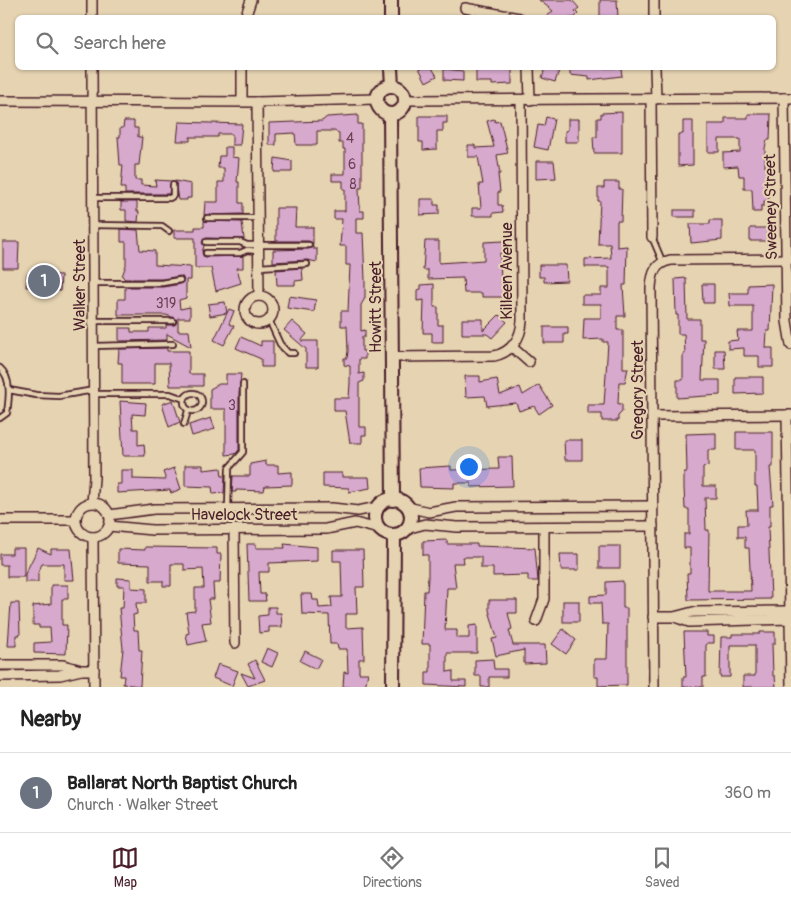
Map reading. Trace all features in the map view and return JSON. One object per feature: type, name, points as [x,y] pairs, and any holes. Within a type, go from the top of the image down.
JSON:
[{"type":"street","points":[[92,0],[92,15]]},
{"type":"street","points":[[246,15],[250,0]]},
{"type":"street","points":[[391,0],[391,15]]},
{"type":"street","points":[[654,0],[654,15]]},
{"type":"street","points":[[465,8],[503,15]]},
{"type":"street","name":"Walker Street","points":[[92,70],[94,283],[92,503]]},
{"type":"street","points":[[242,70],[242,101]]},
{"type":"street","points":[[392,70],[392,86]]},
{"type":"street","name":"Killeen Avenue","points":[[512,347],[518,337],[522,324],[525,100],[529,70]]},
{"type":"street","points":[[652,237],[655,70]]},
{"type":"street","points":[[392,86],[401,90],[406,100],[401,111],[390,114],[380,108],[377,99],[380,90],[392,86]]},
{"type":"street","points":[[406,100],[788,98]]},
{"type":"street","name":"Sweeney Street","points":[[788,98],[787,329],[791,345]]},
{"type":"street","points":[[0,101],[257,102],[377,99]]},
{"type":"street","points":[[257,102],[259,296]]},
{"type":"street","name":"Howitt Street","points":[[390,114],[393,500]]},
{"type":"street","points":[[663,263],[676,260],[788,259]]},
{"type":"street","name":"Gregory Street","points":[[654,687],[652,279],[656,267],[663,263]]},
{"type":"street","points":[[259,296],[266,299],[272,305],[272,313],[269,320],[256,324],[246,316],[247,303],[259,296]]},
{"type":"street","points":[[392,357],[489,356],[501,354],[512,347],[529,362]]},
{"type":"street","points":[[652,416],[789,415],[791,687]]},
{"type":"street","points":[[653,506],[456,507],[429,512],[407,507],[393,500],[387,500],[378,507],[375,518],[379,529],[387,534],[394,535],[406,529],[425,524],[456,527],[653,526]]},
{"type":"street","points":[[92,503],[102,506],[109,515],[109,526],[102,534],[92,537],[79,530],[76,520],[79,510],[92,503]]},
{"type":"street","name":"Havelock Street","points":[[109,515],[144,509],[332,508],[358,511],[378,507]]},
{"type":"street","points":[[406,529],[410,517],[407,507]]},
{"type":"street","points":[[0,520],[76,520]]},
{"type":"street","name":"Havelock Street","points":[[109,526],[152,530],[326,529],[355,523],[379,529]]},
{"type":"street","points":[[536,620],[544,599],[544,527]]},
{"type":"street","points":[[234,529],[235,643]]},
{"type":"street","points":[[393,687],[394,535]]},
{"type":"street","points":[[92,537],[94,687]]},
{"type":"street","points":[[653,617],[674,617],[689,622],[791,615]]},
{"type":"street","points":[[0,665],[65,665],[81,670]]},
{"type":"street","points":[[0,676],[63,675],[81,670],[94,670]]},
{"type":"lane","points":[[93,198],[170,198],[173,196],[173,185]]},
{"type":"lane","points":[[207,218],[258,218]]},
{"type":"lane","points":[[93,225],[162,226],[169,231]]},
{"type":"lane","points":[[652,237],[663,263]]},
{"type":"lane","points":[[206,242],[240,242],[258,248]]},
{"type":"lane","points":[[206,253],[308,245]]},
{"type":"lane","points":[[258,267],[307,264]]},
{"type":"lane","points":[[94,283],[162,283],[180,280]]},
{"type":"lane","points":[[269,320],[280,344],[288,353],[294,353]]},
{"type":"lane","points":[[94,321],[173,321]]},
{"type":"lane","points":[[94,346],[173,344]]},
{"type":"lane","points":[[0,368],[3,370],[9,390],[6,413],[0,418]]},
{"type":"lane","points":[[228,508],[229,467],[243,452],[243,384]]},
{"type":"lane","points":[[9,390],[36,395],[57,396],[94,392],[170,394],[184,399]]},
{"type":"lane","points":[[194,393],[202,400],[198,410],[188,411],[184,406],[184,399],[189,394],[194,393]]},
{"type":"lane","points":[[184,424],[188,411]]},
{"type":"building","points":[[539,0],[572,0],[579,8],[575,11],[577,15],[548,15],[553,11]]},
{"type":"building","points":[[600,0],[617,0],[618,15],[600,15]]},
{"type":"building","points":[[420,70],[433,70],[437,76],[426,82]]},
{"type":"building","points":[[444,70],[463,71],[463,81],[444,80]]},
{"type":"building","points":[[476,70],[512,70],[512,84],[492,85],[492,82],[476,82]]},
{"type":"building","points":[[544,70],[559,70],[555,82],[542,78]]},
{"type":"building","points":[[570,70],[621,70],[622,76],[589,80],[589,77],[570,75]]},
{"type":"building","points":[[622,112],[622,153],[594,153],[593,137],[597,137],[597,118],[601,118],[601,113]]},
{"type":"building","points":[[748,114],[771,114],[770,140],[767,140],[765,148],[765,167],[769,167],[769,197],[768,201],[764,201],[764,206],[761,206],[761,212],[753,212],[752,189],[744,189],[744,176],[739,176],[738,166],[723,167],[723,153],[740,152],[740,139],[719,139],[719,152],[708,152],[708,124],[725,124],[725,118],[748,118]]},
{"type":"building","points":[[358,115],[358,124],[362,124],[362,188],[359,188],[360,211],[364,211],[364,218],[356,218],[356,233],[363,233],[365,280],[365,298],[361,305],[361,331],[365,330],[365,337],[362,337],[362,351],[365,351],[365,359],[359,359],[359,374],[364,373],[364,381],[359,383],[359,427],[366,427],[366,435],[362,435],[362,443],[350,443],[345,411],[334,411],[334,398],[349,398],[350,383],[350,366],[344,365],[344,358],[347,358],[348,351],[347,326],[341,326],[341,311],[348,311],[350,265],[346,265],[346,246],[340,246],[342,219],[334,219],[334,211],[345,211],[345,189],[343,189],[343,181],[332,181],[332,174],[345,174],[345,149],[343,149],[343,143],[339,143],[339,133],[334,131],[317,131],[317,145],[296,145],[295,133],[276,134],[276,145],[269,145],[269,123],[322,121],[327,117]]},
{"type":"building","points":[[419,116],[447,116],[447,123],[443,123],[443,131],[437,131],[437,149],[423,150],[423,142],[419,142]]},
{"type":"building","points":[[546,117],[554,119],[548,150],[534,147],[538,125],[544,126]]},
{"type":"building","points":[[494,119],[495,122],[500,121],[508,153],[497,155],[500,174],[498,174],[500,192],[498,192],[498,205],[502,205],[503,212],[493,213],[493,216],[472,216],[472,208],[481,208],[479,184],[483,184],[478,157],[468,157],[468,145],[475,145],[475,148],[494,147],[487,121]]},
{"type":"building","points":[[568,119],[579,119],[579,142],[565,142]]},
{"type":"building","points":[[124,121],[134,121],[134,128],[138,128],[138,137],[142,137],[139,165],[135,165],[135,180],[141,180],[141,185],[156,186],[155,180],[171,181],[169,194],[125,194],[125,188],[121,188],[123,165],[120,165],[118,137],[120,137],[120,128],[123,128]]},
{"type":"building","points":[[683,121],[693,121],[693,165],[678,166],[678,134],[683,134]]},
{"type":"building","points":[[179,122],[242,124],[240,145],[232,145],[232,134],[218,134],[218,137],[190,137],[190,141],[177,141]]},
{"type":"building","points":[[225,147],[232,147],[232,157],[239,158],[237,182],[239,182],[239,203],[243,203],[243,214],[204,215],[205,202],[218,202],[218,182],[224,182],[224,168],[218,168],[219,156],[225,156]]},
{"type":"building","points":[[275,158],[292,161],[292,172],[274,172]]},
{"type":"building","points":[[536,161],[554,161],[556,178],[536,179]]},
{"type":"building","points":[[175,181],[191,184],[191,198],[178,200]]},
{"type":"building","points":[[604,182],[619,182],[619,189],[622,189],[621,221],[617,221],[617,247],[627,246],[626,285],[623,285],[625,316],[617,316],[617,330],[623,330],[623,368],[628,368],[625,382],[619,382],[618,404],[622,404],[622,412],[618,416],[618,421],[602,421],[602,414],[588,414],[588,405],[604,405],[608,342],[603,342],[603,339],[583,340],[584,318],[601,318],[601,304],[582,304],[582,295],[601,295],[601,288],[609,288],[609,267],[585,267],[585,259],[611,258],[610,244],[598,244],[600,201],[598,201],[598,188],[604,188]]},
{"type":"building","points":[[420,199],[434,199],[434,205],[439,205],[439,214],[420,215]]},
{"type":"building","points":[[121,202],[137,202],[137,211],[139,211],[138,222],[126,221],[126,210],[121,210]]},
{"type":"building","points":[[276,208],[296,208],[295,227],[313,227],[313,244],[309,241],[276,241]]},
{"type":"building","points":[[674,210],[695,210],[695,217],[674,217]]},
{"type":"building","points":[[710,220],[722,220],[722,240],[691,243],[690,224],[710,224]]},
{"type":"building","points":[[204,221],[242,222],[244,239],[206,238],[202,242],[204,257],[243,256],[243,268],[237,268],[241,283],[216,291],[211,268],[195,268],[195,238],[174,238],[174,230],[195,230],[195,227],[204,227]]},
{"type":"building","points":[[750,228],[768,228],[772,241],[750,241]]},
{"type":"building","points":[[121,229],[138,230],[140,250],[155,251],[155,265],[191,267],[191,280],[186,280],[186,298],[179,300],[180,309],[190,307],[190,318],[178,318],[178,331],[189,331],[191,347],[167,334],[167,340],[119,341],[119,328],[131,328],[131,332],[149,332],[149,328],[166,328],[166,325],[175,325],[177,321],[175,318],[166,315],[118,315],[118,299],[125,299],[125,287],[163,287],[181,284],[184,280],[180,276],[162,279],[125,279],[122,276],[126,265],[126,242],[121,242]]},
{"type":"building","points":[[425,241],[439,241],[439,263],[484,260],[484,242],[504,241],[505,253],[500,253],[501,283],[505,283],[505,297],[482,297],[482,293],[464,293],[463,278],[428,279],[428,270],[423,270]]},
{"type":"building","points":[[3,242],[19,242],[18,268],[3,268]]},
{"type":"building","points":[[313,246],[313,249],[317,249],[317,262],[307,260],[273,262],[273,250],[309,249]]},
{"type":"building","points":[[539,265],[566,265],[567,281],[544,282],[544,277],[539,277]]},
{"type":"building","points":[[302,268],[303,280],[295,281],[295,285],[277,285],[276,270]]},
{"type":"building","points":[[27,274],[61,275],[60,291],[53,291],[53,287],[26,287]]},
{"type":"building","points":[[686,278],[687,319],[700,319],[700,339],[704,339],[702,380],[720,380],[720,395],[677,398],[677,380],[683,380],[683,354],[685,354],[684,334],[678,334],[675,279]]},
{"type":"building","points":[[434,284],[434,307],[438,307],[438,325],[443,325],[443,342],[432,342],[432,333],[423,333],[424,300],[417,301],[417,290],[421,289],[421,285]]},
{"type":"building","points":[[702,284],[714,284],[714,303],[703,303]]},
{"type":"building","points":[[772,284],[770,331],[767,331],[766,348],[773,348],[773,367],[759,367],[759,356],[744,356],[744,348],[728,349],[728,341],[738,340],[737,331],[753,331],[753,306],[730,306],[729,293],[748,293],[748,285]]},
{"type":"building","points":[[289,296],[316,300],[314,312],[287,308]]},
{"type":"building","points":[[225,302],[227,313],[210,316],[208,304]]},
{"type":"building","points":[[229,309],[234,311],[229,324],[234,326],[224,345],[214,340]]},
{"type":"building","points":[[499,315],[507,322],[492,338],[487,334],[462,334],[462,319],[483,319],[483,331]]},
{"type":"building","points":[[292,321],[307,334],[301,341],[318,341],[318,367],[306,367],[306,349],[284,330]]},
{"type":"building","points":[[544,327],[568,327],[568,334],[564,334],[564,343],[544,343]]},
{"type":"building","points":[[241,337],[261,346],[261,341],[273,341],[273,367],[261,367],[261,359],[236,348]]},
{"type":"building","points":[[167,348],[167,351],[189,351],[189,374],[203,374],[203,386],[170,386],[169,363],[155,363],[155,384],[122,384],[122,363],[118,363],[119,349]]},
{"type":"building","points":[[715,350],[724,350],[725,369],[715,369]]},
{"type":"building","points":[[226,374],[241,374],[239,450],[235,454],[226,455],[226,409],[210,409],[210,389],[219,384],[226,384]]},
{"type":"building","points":[[465,376],[480,376],[480,382],[497,379],[500,395],[520,387],[523,395],[539,385],[552,405],[539,414],[534,406],[519,411],[516,403],[487,406],[485,396],[466,397]]},
{"type":"building","points":[[735,377],[763,377],[763,393],[735,394]]},
{"type":"building","points":[[173,400],[180,422],[169,427],[162,404]]},
{"type":"building","points":[[120,401],[146,403],[145,415],[132,414],[133,429],[138,429],[138,445],[144,444],[145,456],[123,456]]},
{"type":"building","points":[[211,418],[215,429],[192,436],[189,425]]},
{"type":"building","points":[[736,432],[773,432],[773,467],[770,467],[773,505],[770,505],[770,527],[768,527],[771,599],[688,600],[687,573],[690,573],[690,548],[684,548],[684,534],[689,534],[689,509],[685,509],[684,488],[684,472],[687,472],[686,434],[716,433],[716,450],[708,450],[708,466],[703,467],[703,486],[716,486],[716,498],[705,498],[706,530],[709,530],[708,591],[751,591],[749,548],[745,548],[745,537],[738,537],[738,525],[747,525],[746,510],[758,510],[757,486],[755,486],[755,450],[736,450]]},
{"type":"building","points":[[564,440],[582,440],[582,460],[565,460]]},
{"type":"building","points":[[498,457],[512,457],[513,486],[471,487],[471,483],[454,483],[454,488],[420,487],[419,468],[451,466],[451,470],[499,469]]},
{"type":"building","points":[[266,461],[266,465],[278,465],[278,473],[292,472],[292,485],[265,486],[264,491],[236,490],[236,492],[232,492],[233,476],[250,476],[250,464]]},
{"type":"building","points":[[185,465],[203,465],[203,470],[221,468],[222,476],[225,476],[224,493],[213,494],[212,487],[185,486]]},
{"type":"building","points":[[174,468],[181,489],[171,493],[170,490],[117,493],[117,484],[121,484],[121,470],[133,470],[133,479],[166,480],[163,472]]},
{"type":"building","points":[[323,473],[342,473],[342,477],[369,477],[370,488],[349,492],[349,488],[323,487]]},
{"type":"building","points":[[447,540],[447,544],[535,548],[538,581],[528,581],[528,575],[493,576],[493,568],[481,568],[481,557],[463,557],[464,563],[453,563],[456,588],[447,588],[445,630],[457,630],[457,638],[469,638],[469,626],[477,625],[477,653],[447,653],[447,672],[453,671],[453,681],[466,681],[466,687],[426,685],[426,672],[430,672],[430,644],[422,644],[424,591],[427,591],[428,577],[428,555],[423,555],[423,541]]},
{"type":"building","points":[[247,544],[256,544],[256,548],[285,548],[284,544],[317,547],[317,561],[269,563],[269,572],[259,572],[260,594],[265,594],[266,601],[249,601]]},
{"type":"building","points":[[599,546],[620,546],[620,568],[599,568]]},
{"type":"building","points":[[145,547],[217,548],[217,554],[221,554],[220,583],[213,583],[214,599],[208,599],[211,622],[202,623],[206,641],[188,645],[186,634],[189,633],[186,612],[195,611],[195,588],[204,588],[203,569],[184,570],[184,564],[171,564],[171,586],[163,586],[163,581],[150,581],[150,564],[118,563],[118,549],[145,550]]},
{"type":"building","points":[[12,548],[24,548],[24,577],[7,577],[7,565],[0,565],[0,554],[12,554]]},
{"type":"building","points":[[38,548],[51,554],[51,549],[71,549],[74,580],[64,580],[64,564],[42,564],[38,573],[38,582],[25,582],[25,574]]},
{"type":"building","points":[[333,550],[363,550],[364,587],[356,587],[357,614],[346,614],[346,628],[363,627],[364,659],[359,659],[359,673],[368,673],[365,687],[343,687],[344,672],[348,673],[347,649],[338,649],[337,644],[330,644],[329,615],[302,614],[301,594],[312,594],[313,600],[318,600],[319,608],[332,607],[331,597],[342,597],[341,561],[333,561]]},
{"type":"building","points":[[560,554],[579,554],[579,570],[561,570]]},
{"type":"building","points":[[117,578],[131,579],[131,588],[146,589],[146,603],[136,603],[137,614],[133,615],[134,630],[138,630],[139,650],[142,650],[140,686],[123,684],[124,676],[120,676],[123,649],[119,608],[123,608],[124,586],[117,586]]},
{"type":"building","points":[[623,581],[623,608],[627,608],[627,685],[598,686],[598,677],[594,677],[594,659],[607,659],[608,624],[602,624],[601,603],[590,603],[590,596],[606,595],[606,582]]},
{"type":"building","points":[[51,585],[68,585],[68,599],[62,599],[62,625],[67,625],[66,654],[34,653],[34,643],[51,642],[50,628],[39,628],[39,625],[33,625],[33,606],[51,604]]},
{"type":"building","points":[[489,600],[517,600],[517,613],[508,613],[512,629],[509,630],[513,645],[545,645],[546,663],[524,664],[524,650],[496,656],[492,639],[497,638],[489,610]]},
{"type":"building","points":[[563,601],[579,601],[579,622],[563,622]]},
{"type":"building","points":[[11,603],[19,603],[20,635],[16,635],[16,646],[8,646]]},
{"type":"building","points":[[268,607],[276,607],[276,613],[281,613],[282,627],[269,627],[269,632],[259,633],[258,616],[268,615]]},
{"type":"building","points":[[563,629],[576,640],[566,654],[552,644]]},
{"type":"building","points":[[684,632],[707,632],[707,636],[714,636],[714,643],[707,643],[706,646],[706,677],[703,677],[703,687],[683,687],[683,677],[686,677]]},
{"type":"building","points":[[760,632],[775,632],[775,644],[772,644],[773,676],[775,676],[776,687],[743,687],[743,676],[755,676],[755,645],[730,645],[730,677],[720,677],[721,637],[732,637],[732,634],[760,634]]},
{"type":"building","points":[[267,648],[278,653],[272,667],[261,662]]},
{"type":"building","points":[[305,651],[321,659],[316,669],[300,661]]},
{"type":"building","points":[[493,659],[494,669],[507,669],[507,677],[489,677],[489,687],[481,687],[481,676],[475,676],[475,660]]},
{"type":"building","points":[[255,660],[265,680],[248,686],[241,673],[255,678],[248,664]]},
{"type":"building","points":[[218,664],[238,671],[232,686],[213,678]]},
{"type":"place","name":"Ballarat North Baptist Church","points":[[44,281]]}]
